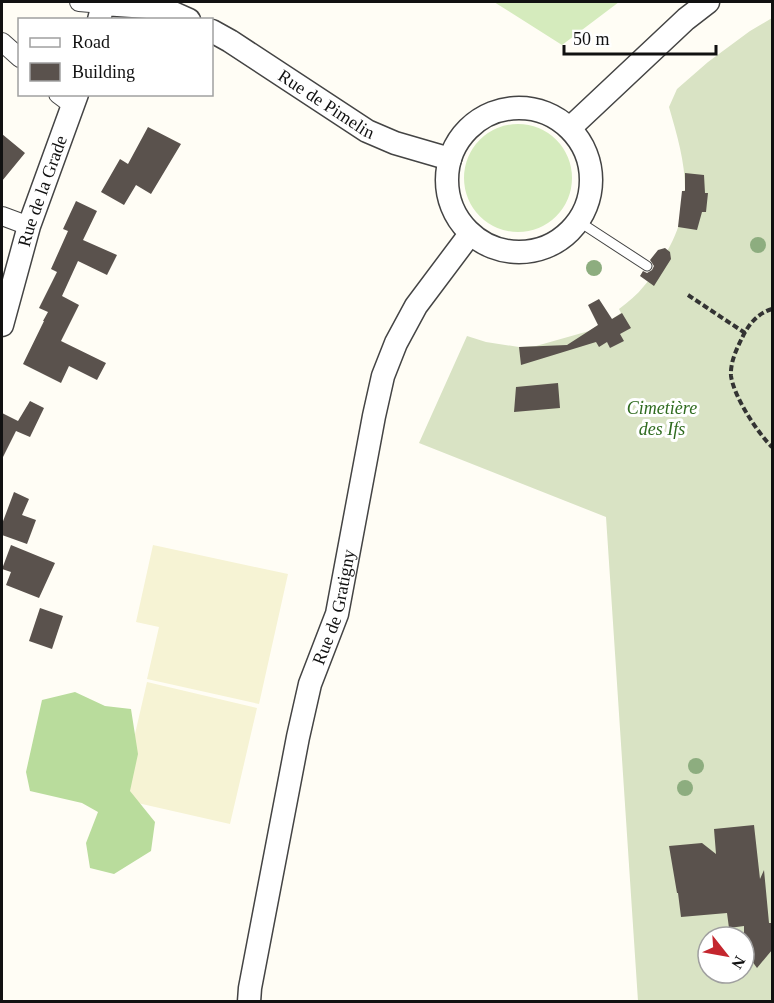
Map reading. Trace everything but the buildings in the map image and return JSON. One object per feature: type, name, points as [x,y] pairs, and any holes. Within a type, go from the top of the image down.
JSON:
[{"type":"street","points":[[79,2],[102,8],[162,8],[184,18]]},
{"type":"street","points":[[570,128],[686,19],[708,2]]},
{"type":"street","name":"Rue de Pimelin","points":[[213,32],[367,131],[395,143],[450,159]]},
{"type":"street","points":[[2,42],[18,56]]},
{"type":"street","name":"Rue de la Grade","points":[[2,325],[29,226],[70,98]]},
{"type":"street","points":[[526,108],[550,114],[570,128],[583,145],[590,164],[591,185],[587,205],[578,221],[560,240],[538,250],[514,252],[491,247],[470,234],[457,218],[449,200],[447,179],[450,159],[461,137],[478,120],[501,110],[526,108]]},
{"type":"street","points":[[2,216],[29,226]]},
{"type":"street","name":"Rue de Gratigny","points":[[249,1002],[298,737],[310,684],[337,614],[383,376],[396,343],[416,306],[470,234]]},
{"type":"lane","points":[[578,221],[646,266]]},
{"type":"path","points":[[688,294],[745,333]]},
{"type":"path","points":[[772,309],[753,321],[745,333],[736,350],[731,375],[735,390],[750,419],[772,447]]},
{"type":"shaded area","points":[[153,545],[288,574],[259,704],[147,679],[159,627],[136,622]]},
{"type":"shaded area","points":[[147,682],[257,708],[230,824],[120,799]]},
{"type":"green space","points":[[494,2],[619,2],[562,45]]},
{"type":"green space","name":"Cimetière des Ifs","points":[[772,18],[772,1001],[638,1001],[606,517],[419,443],[467,336],[486,342],[519,347],[536,346],[589,331],[621,313],[619,309],[649,280],[675,235],[685,190],[682,158],[669,107],[677,89],[708,62]]},
{"type":"green space","points":[[518,124],[539,128],[556,140],[568,157],[572,178],[568,199],[556,216],[539,228],[518,232],[497,228],[480,216],[468,199],[464,178],[468,157],[480,140],[497,128]]},
{"type":"green space","points":[[75,692],[105,706],[131,709],[138,754],[130,791],[155,822],[151,851],[114,874],[90,868],[86,843],[98,812],[82,803],[30,791],[26,772],[42,700]]}]
